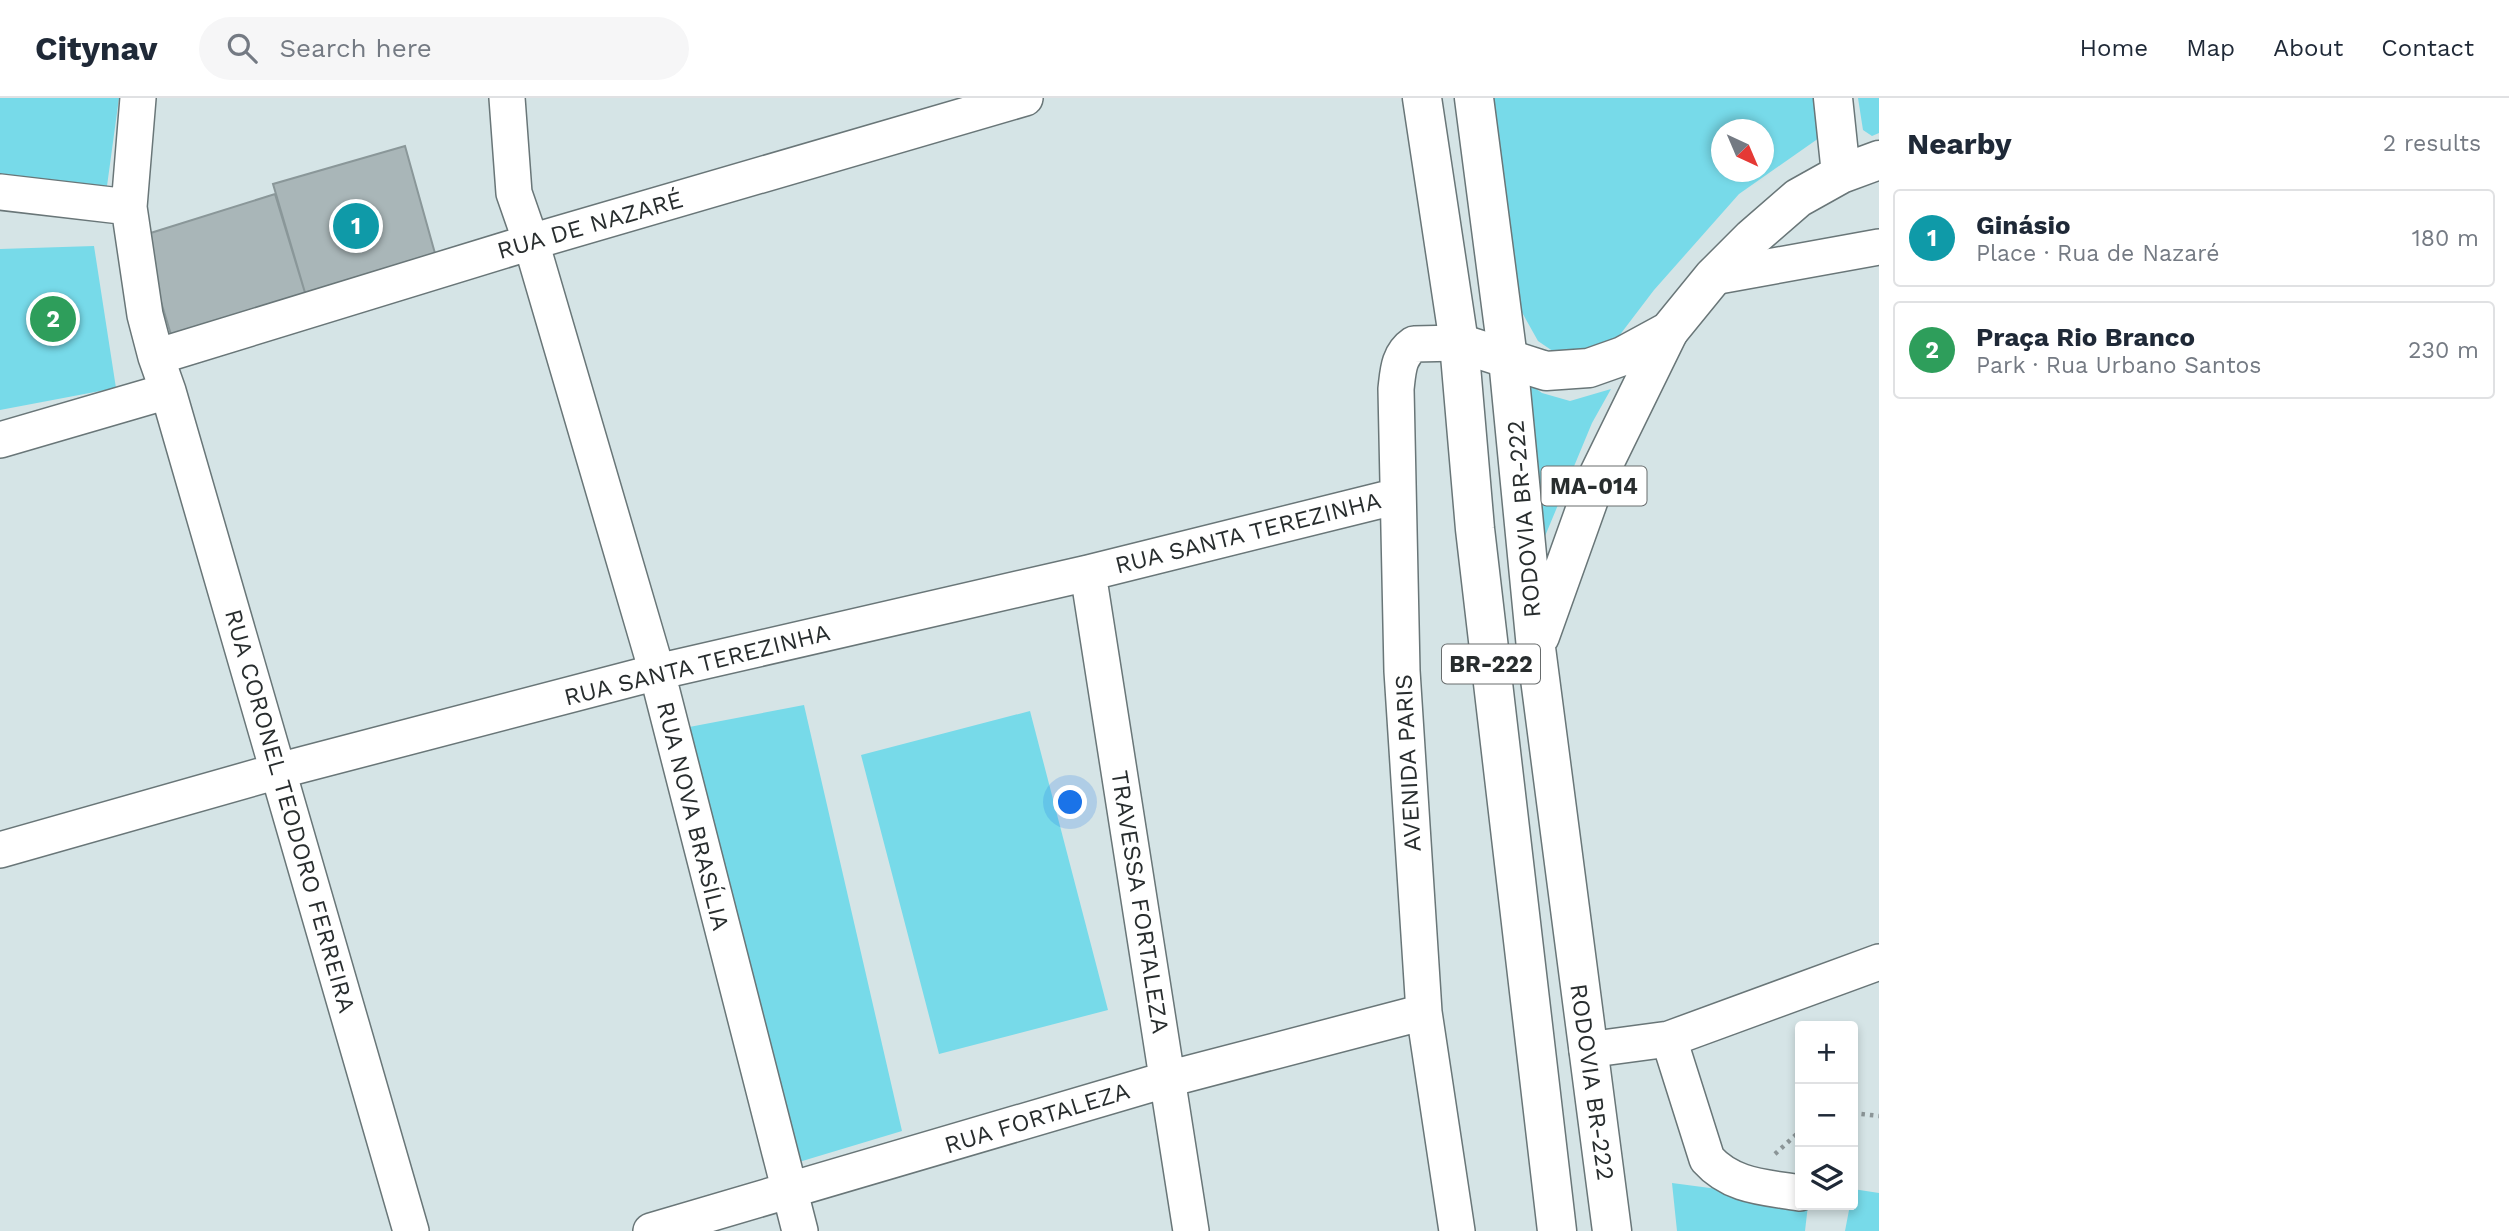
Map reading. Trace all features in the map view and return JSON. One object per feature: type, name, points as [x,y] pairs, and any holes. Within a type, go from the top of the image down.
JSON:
[{"type":"main road","name":"RODOVIA BR-222","points":[[1422,98],[1459,343],[1475,529],[1557,1231]]},
{"type":"main road","name":"RODOVIA BR-222","points":[[1474,98],[1508,359],[1536,648],[1612,1231]]},
{"type":"main road","points":[[1833,98],[1842,174]]},
{"type":"main road","name":"MA-014","points":[[1536,648],[1595,482],[1669,331],[1713,277],[1798,198],[1842,174],[1879,160]]},
{"type":"main road","name":"MA-014","points":[[1459,343],[1546,371],[1589,368],[1623,356],[1669,331]]},
{"type":"street","name":"RUA CORONEL TEODORO FERREIRA","points":[[138,98],[130,207],[143,305],[156,358],[168,391],[411,1231]]},
{"type":"street","name":"RUA NOVA BRASÍLIA","points":[[507,98],[514,193],[531,242],[657,672],[800,1231]]},
{"type":"street","name":"RUA DE NAZARÉ","points":[[156,358],[531,242],[1025,98]]},
{"type":"street","points":[[0,192],[130,207]]},
{"type":"street","points":[[1713,277],[1879,247]]},
{"type":"street","name":"AVENIDA PARIS","points":[[1457,1231],[1424,1012],[1402,671],[1396,389],[1402,356],[1414,344],[1459,343]]},
{"type":"street","points":[[0,440],[168,391]]},
{"type":"street","name":"RUA SANTA TEREZINHA","points":[[3,842],[657,672],[1088,573],[1398,496]]},
{"type":"street","name":"TRAVESSA FORTALEZA","points":[[1088,573],[1191,1231]]},
{"type":"street","points":[[1587,1050],[1669,1040],[1879,962]]},
{"type":"street","name":"RUA FORTALEZA","points":[[651,1231],[1168,1079],[1424,1012]]},
{"type":"street","points":[[1669,1040],[1702,1151],[1716,1169],[1741,1184],[1795,1192]]},
{"type":"path","points":[[1858,1114],[1879,1116]]},
{"type":"shaded area","points":[[0,98],[119,98],[107,186],[0,175]]},
{"type":"shaded area","points":[[1487,98],[1818,98],[1819,138],[1774,170],[1774,119],[1711,119],[1711,182],[1756,182],[1739,194],[1654,290],[1619,336],[1587,354],[1560,356],[1538,341],[1514,298]]},
{"type":"shaded area","points":[[1858,98],[1879,98],[1879,133],[1872,136],[1863,130]]},
{"type":"shaded area","points":[[94,246],[116,388],[0,410],[0,249]]},
{"type":"shaded area","points":[[1515,374],[1542,393],[1570,401],[1611,389],[1592,423],[1543,541]]},
{"type":"shaded area","points":[[804,705],[902,1131],[799,1162],[684,728]]},
{"type":"shaded area","points":[[1030,711],[1108,1010],[939,1054],[861,755]]},
{"type":"shaded area","points":[[1672,1183],[1795,1199],[1795,1210],[1807,1210],[1805,1231],[1677,1231]]},
{"type":"shaded area","points":[[1858,1190],[1879,1193],[1879,1231],[1845,1231],[1849,1210],[1858,1210]]},
{"type":"building","points":[[405,146],[436,257],[306,296],[273,184]]},
{"type":"building","points":[[275,194],[306,296],[172,338],[141,236]]},
{"type":"place","name":"Ginásio","points":[[356,226]]},
{"type":"place","name":"Praça Rio Branco","points":[[53,319]]}]
